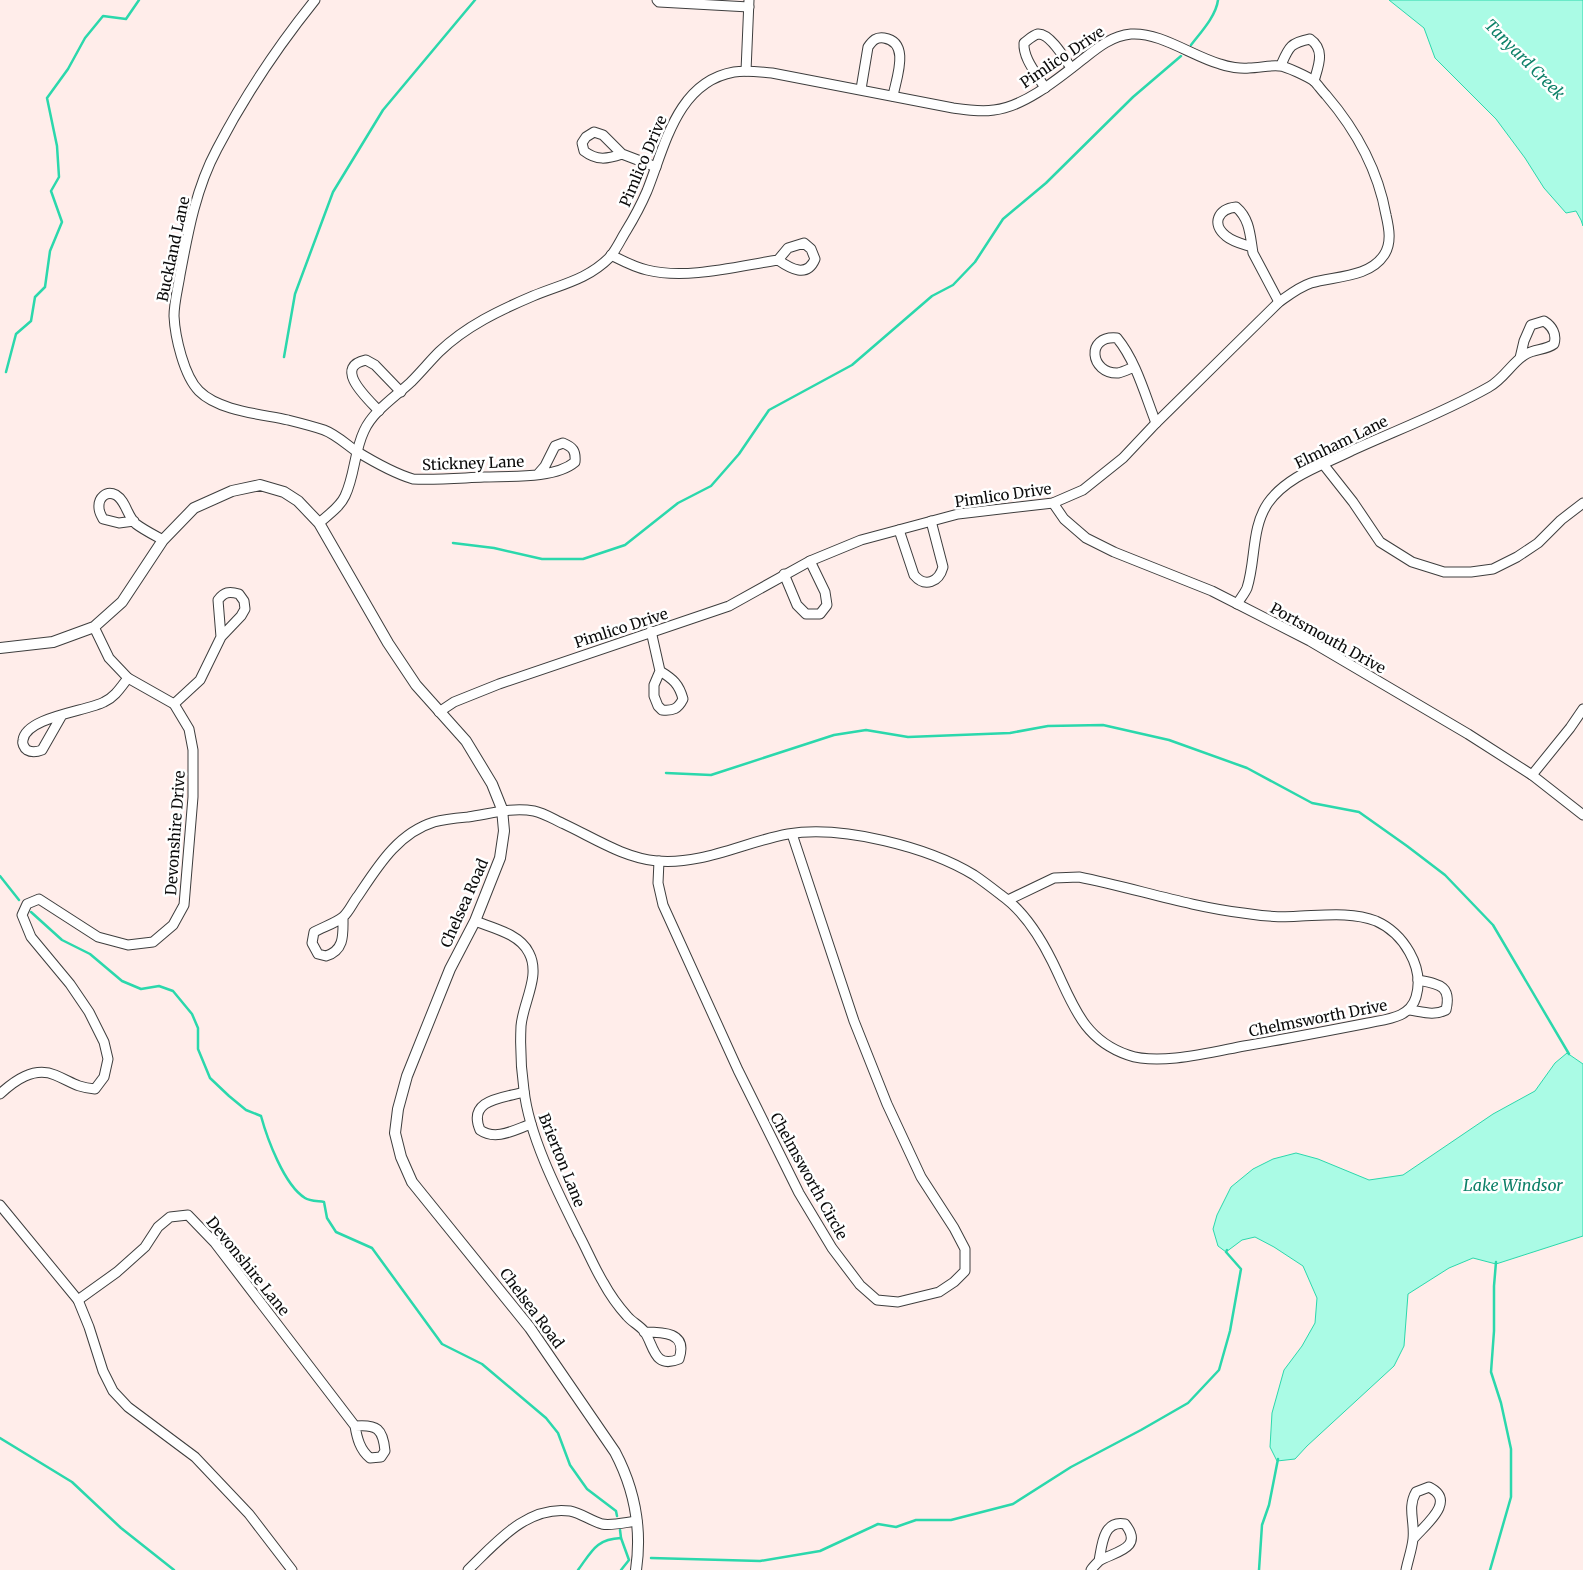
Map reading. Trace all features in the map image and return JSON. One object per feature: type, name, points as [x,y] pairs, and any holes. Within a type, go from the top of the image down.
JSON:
[{"type":"street","name":"Buckland Lane","points":[[314,0],[294,26],[246,98],[217,149],[202,181],[184,251],[174,316],[177,340],[184,364],[198,391],[212,401],[227,406],[289,420],[326,431],[356,451]]},
{"type":"street","points":[[656,0],[659,2],[749,4],[746,71]]},
{"type":"street","points":[[1045,88],[1026,56],[1024,43],[1030,38],[1037,34],[1049,38],[1071,68]]},
{"type":"street","name":"Pimlico Drive","points":[[319,523],[337,507],[344,497],[356,451],[365,429],[379,411],[440,351],[461,334],[510,306],[577,281],[600,266],[611,255],[638,210],[668,132],[683,107],[702,87],[719,77],[746,71],[772,74],[974,111],[995,110],[1016,104],[1045,88],[1101,44],[1117,37],[1132,34],[1154,37],[1221,65],[1248,68],[1281,66],[1314,81],[1340,111],[1354,132],[1369,158],[1382,193],[1390,232],[1384,255],[1375,264],[1339,278],[1312,283],[1294,291],[1279,302],[1123,458],[1083,490],[1053,503],[958,514],[861,540],[810,561],[728,606],[499,684],[454,702],[440,712]]},
{"type":"street","points":[[861,89],[868,47],[877,38],[886,38],[895,41],[899,47],[900,56],[892,96]]},
{"type":"street","points":[[1281,66],[1290,47],[1295,42],[1310,39],[1316,42],[1321,59],[1314,81]]},
{"type":"street","points":[[622,154],[656,167]]},
{"type":"street","points":[[1252,247],[1235,242],[1226,236],[1220,228],[1218,221],[1220,213],[1227,208],[1236,207],[1244,214],[1249,229],[1252,247],[1253,253],[1279,302]]},
{"type":"street","points":[[611,255],[638,267],[659,272],[682,273],[778,260]]},
{"type":"street","name":"Elmham Lane","points":[[1237,604],[1246,589],[1255,535],[1262,514],[1269,502],[1279,491],[1306,472],[1492,386],[1505,376],[1520,358],[1528,353],[1540,351],[1554,344],[1555,335],[1549,323],[1544,321],[1531,325],[1524,341],[1520,358]]},
{"type":"street","points":[[1134,367],[1119,373],[1100,367],[1095,357],[1096,347],[1100,341],[1107,337],[1117,338],[1125,348],[1134,367],[1156,423]]},
{"type":"street","points":[[379,411],[355,384],[352,375],[353,368],[358,362],[366,360],[376,365],[400,392]]},
{"type":"street","name":"Stickney Lane","points":[[356,451],[398,474],[414,479],[431,480],[538,474]]},
{"type":"street","points":[[1323,464],[1353,502],[1380,542],[1412,562],[1444,572],[1471,572],[1493,569],[1518,557],[1538,543],[1561,520],[1583,504]]},
{"type":"street","name":"Chelsea Road","points":[[0,648],[53,642],[94,626],[122,602],[163,540],[194,508],[232,490],[260,486],[284,492],[298,501],[319,523],[388,644],[416,685],[466,741],[492,784],[502,810],[504,831],[500,858],[475,921],[450,969],[407,1076],[398,1109],[395,1133],[400,1157],[412,1182],[530,1328],[615,1452],[625,1471],[633,1496],[639,1552],[636,1570]]},
{"type":"street","name":"Portsmouth Drive","points":[[1053,503],[1064,519],[1086,538],[1114,552],[1212,591],[1310,641],[1468,734],[1532,775],[1583,815]]},
{"type":"street","points":[[134,521],[163,540]]},
{"type":"street","points":[[899,530],[914,575],[919,581],[932,581],[941,574],[943,567],[931,521]]},
{"type":"street","points":[[784,574],[797,605],[806,614],[820,614],[827,605],[825,592],[810,561]]},
{"type":"street","points":[[174,704],[200,680],[221,637],[241,616],[245,608],[244,601],[239,594],[231,591],[223,594],[218,600],[221,637]]},
{"type":"street","name":"Devonshire Drive","points":[[0,1094],[13,1082],[33,1072],[53,1074],[77,1087],[95,1089],[104,1077],[108,1059],[104,1042],[89,1012],[70,984],[31,937],[22,915],[27,904],[39,899],[98,937],[128,945],[153,942],[174,926],[184,905],[191,832],[193,750],[189,729],[174,704],[128,678],[110,658],[94,626]]},
{"type":"street","points":[[652,631],[660,671]]},
{"type":"street","points":[[62,715],[42,750],[34,752],[27,750],[23,745],[23,738],[27,730],[62,715],[104,702],[116,694],[128,678]]},
{"type":"street","points":[[1532,775],[1583,709]]},
{"type":"street","name":"Chelmsworth Drive","points":[[343,917],[388,852],[409,834],[434,822],[489,814],[502,810],[536,811],[632,856],[659,861],[690,860],[792,834],[839,833],[881,840],[943,860],[972,874],[1008,900],[1027,920],[1041,941],[1076,1012],[1089,1032],[1110,1047],[1132,1057],[1159,1059],[1194,1055],[1326,1032],[1395,1017],[1410,1010],[1417,994],[1418,980],[1415,964],[1409,950],[1388,929],[1373,920],[1336,914],[1278,917],[1239,913],[1079,877],[1054,878],[1008,900]]},
{"type":"street","name":"Chelmsworth Circle","points":[[659,861],[658,883],[663,904],[767,1130],[799,1193],[832,1248],[860,1285],[877,1300],[898,1302],[938,1292],[954,1282],[965,1271],[965,1249],[921,1176],[887,1104],[854,1021],[792,834]]},
{"type":"street","points":[[343,917],[343,933],[337,951],[326,956],[318,954],[312,943],[314,932],[343,917]]},
{"type":"street","name":"Brierton Lane","points":[[475,921],[519,940],[529,952],[534,968],[521,1024],[524,1092],[531,1124],[562,1201],[603,1282],[627,1316],[644,1332]]},
{"type":"street","points":[[1410,1010],[1433,1014],[1446,1010],[1448,1003],[1444,989],[1439,984],[1418,980]]},
{"type":"street","points":[[524,1092],[484,1104],[478,1110],[477,1122],[480,1130],[492,1136],[498,1136],[531,1124]]},
{"type":"street","points":[[0,1205],[78,1300],[90,1327],[103,1371],[113,1391],[128,1407],[195,1458],[249,1514],[292,1570]]},
{"type":"street","name":"Devonshire Lane","points":[[78,1300],[117,1272],[145,1247],[158,1227],[170,1216],[188,1215],[215,1242],[355,1426]]},
{"type":"street","points":[[1406,1570],[1414,1538],[1410,1511],[1411,1500],[1416,1492],[1429,1488],[1440,1494],[1439,1509],[1414,1538]]},
{"type":"street","points":[[468,1570],[522,1522],[538,1513],[554,1510],[572,1511],[604,1524],[637,1521]]},
{"type":"street","points":[[1091,1570],[1100,1561]]},
{"type":"water","name":"Tanyard Creek","points":[[1389,0],[1583,0],[1583,226],[1576,211],[1566,213],[1544,188],[1525,158],[1496,119],[1435,58],[1424,28]]},
{"type":"water","name":"Lake Windsor","points":[[1567,1053],[1583,1064],[1583,1236],[1496,1264],[1473,1258],[1449,1268],[1408,1294],[1404,1346],[1394,1366],[1295,1459],[1277,1461],[1270,1447],[1272,1413],[1284,1370],[1302,1346],[1315,1323],[1317,1298],[1303,1266],[1255,1237],[1242,1240],[1226,1252],[1218,1246],[1213,1229],[1217,1215],[1231,1187],[1253,1169],[1273,1159],[1296,1153],[1318,1159],[1369,1180],[1403,1175],[1493,1114],[1535,1091],[1555,1063]]},
{"type":"waterway","points":[[6,372],[16,334],[31,321],[35,297],[45,287],[50,251],[62,222],[51,191],[59,177],[57,146],[47,98],[68,69],[85,38],[103,16],[126,19],[139,0]]},
{"type":"waterway","points":[[284,357],[295,294],[333,192],[383,110],[475,0]]},
{"type":"waterway","points":[[1191,45],[1211,18],[1218,0]]},
{"type":"waterway","points":[[453,543],[494,548],[542,559],[583,559],[625,545],[678,503],[711,486],[739,454],[769,410],[852,365],[932,296],[953,285],[975,262],[1003,219],[1046,183],[1133,97],[1181,56]]},
{"type":"waterway","points":[[666,773],[711,775],[834,735],[866,730],[908,737],[1010,733],[1048,726],[1103,725],[1169,740],[1247,768],[1312,803],[1359,812],[1445,875],[1493,925],[1569,1054]]},
{"type":"waterway","points":[[0,876],[19,900]]},
{"type":"waterway","points":[[31,912],[62,940],[90,954],[122,981],[141,989],[159,986],[173,991],[192,1014],[198,1028],[198,1049],[210,1078],[246,1110],[261,1116],[277,1160],[297,1192],[307,1199],[324,1202],[327,1218],[336,1232],[372,1248],[442,1344],[482,1364],[546,1418],[558,1433],[570,1465],[587,1489],[616,1511],[617,1516]]},
{"type":"waterway","points":[[651,1558],[760,1561],[820,1551],[878,1524],[896,1527],[916,1520],[951,1520],[1013,1504],[1071,1467],[1188,1403],[1219,1370],[1230,1331],[1241,1269],[1226,1252],[1227,1250]]},
{"type":"waterway","points":[[1490,1570],[1511,1497],[1511,1449],[1501,1403],[1491,1372],[1496,1262]]},
{"type":"waterway","points":[[0,1438],[72,1482],[121,1528],[174,1570]]},
{"type":"waterway","points":[[1259,1570],[1262,1525],[1269,1505],[1278,1459]]},
{"type":"waterway","points":[[620,1530],[621,1538]]},
{"type":"waterway","points":[[578,1570],[595,1547],[606,1541],[621,1538],[629,1560],[621,1570]]}]
